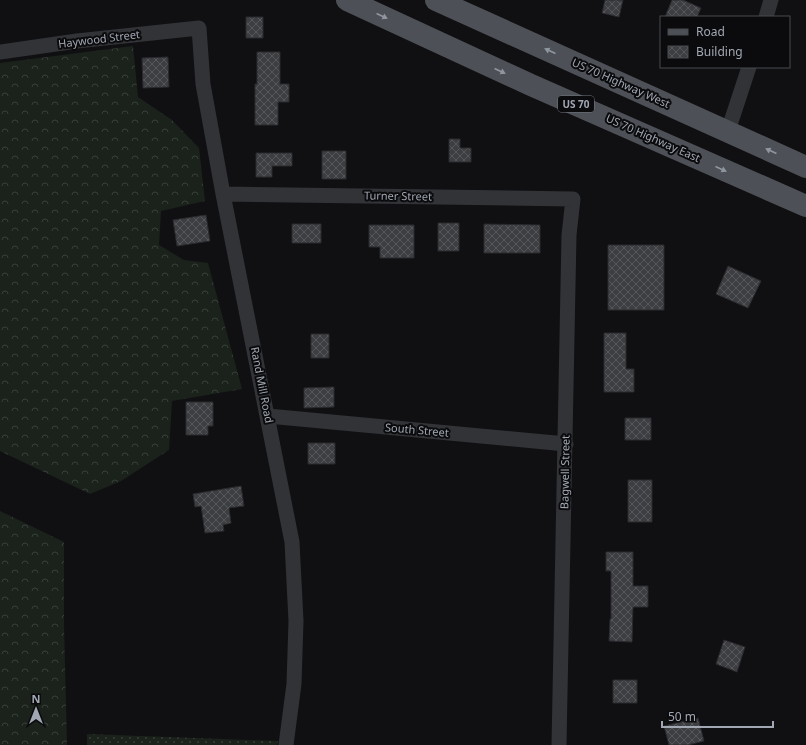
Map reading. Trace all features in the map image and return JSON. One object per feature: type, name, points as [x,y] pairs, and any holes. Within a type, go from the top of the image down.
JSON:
[{"type":"main road","name":"US 70 Highway East","points":[[347,0],[531,85],[806,206]]},
{"type":"main road","name":"US 70 Highway West","points":[[436,0],[806,167]]},
{"type":"street","points":[[766,16],[771,0]]},
{"type":"street","name":"Haywood Street","points":[[0,52],[77,41],[199,28]]},
{"type":"street","name":"Rand Mill Road","points":[[199,28],[203,84],[222,194],[268,416],[292,542],[296,621],[294,684],[286,745]]},
{"type":"street","points":[[728,131],[749,68]]},
{"type":"street","name":"Turner Street","points":[[222,194],[573,199]]},
{"type":"street","name":"Bagwell Street","points":[[559,745],[569,235],[573,199]]},
{"type":"street","name":"South Street","points":[[268,416],[566,444]]},
{"type":"green space","points":[[133,46],[138,97],[172,120],[199,148],[205,201],[161,211],[159,245],[184,260],[208,263],[242,389],[172,401],[169,450],[121,481],[90,494],[0,451],[0,63]]},
{"type":"green space","points":[[0,511],[64,542],[64,626],[67,745],[0,745]]},
{"type":"green space","points":[[87,734],[278,741],[277,745],[87,745]]},
{"type":"building","points":[[605,0],[623,0],[619,17],[602,13]]},
{"type":"building","points":[[672,0],[683,0],[701,8],[697,16],[665,16]]},
{"type":"building","points":[[246,17],[263,17],[263,38],[246,38]]},
{"type":"building","points":[[257,52],[280,52],[280,84],[289,84],[289,102],[278,102],[278,125],[255,125]]},
{"type":"building","points":[[168,57],[169,87],[143,88],[142,58]]},
{"type":"building","points":[[449,139],[460,139],[460,148],[471,148],[471,162],[449,162]]},
{"type":"building","points":[[322,151],[346,151],[346,179],[322,179]]},
{"type":"building","points":[[256,153],[292,153],[292,166],[272,166],[272,177],[256,177]]},
{"type":"building","points":[[206,215],[210,241],[177,246],[173,220]]},
{"type":"building","points":[[438,223],[459,223],[459,251],[438,251]]},
{"type":"building","points":[[292,224],[321,224],[321,243],[292,243]]},
{"type":"building","points":[[484,224],[540,225],[540,253],[484,253]]},
{"type":"building","points":[[369,225],[414,225],[414,258],[380,258],[380,247],[369,247]]},
{"type":"building","points":[[608,245],[664,245],[664,310],[608,310]]},
{"type":"building","points":[[728,266],[761,281],[748,308],[716,294]]},
{"type":"building","points":[[604,333],[626,333],[626,369],[634,369],[634,392],[604,392]]},
{"type":"building","points":[[311,334],[329,334],[329,358],[311,358]]},
{"type":"building","points":[[334,387],[334,407],[304,408],[304,388]]},
{"type":"building","points":[[186,402],[213,402],[213,426],[208,426],[208,435],[186,435]]},
{"type":"building","points":[[625,418],[651,418],[651,440],[625,440]]},
{"type":"building","points":[[308,443],[335,443],[335,464],[308,464]]},
{"type":"building","points":[[628,480],[652,480],[652,522],[628,522]]},
{"type":"building","points":[[241,486],[244,506],[229,508],[231,523],[223,525],[224,531],[205,533],[201,506],[195,507],[193,494]]},
{"type":"building","points":[[606,552],[633,552],[633,586],[648,586],[648,607],[633,607],[632,642],[609,641],[611,619],[611,571],[606,571]]},
{"type":"building","points":[[724,640],[745,647],[737,672],[716,664]]},
{"type":"building","points":[[613,680],[637,680],[637,703],[613,703]]},
{"type":"building","points":[[698,718],[704,741],[688,745],[669,745],[664,726]]}]
